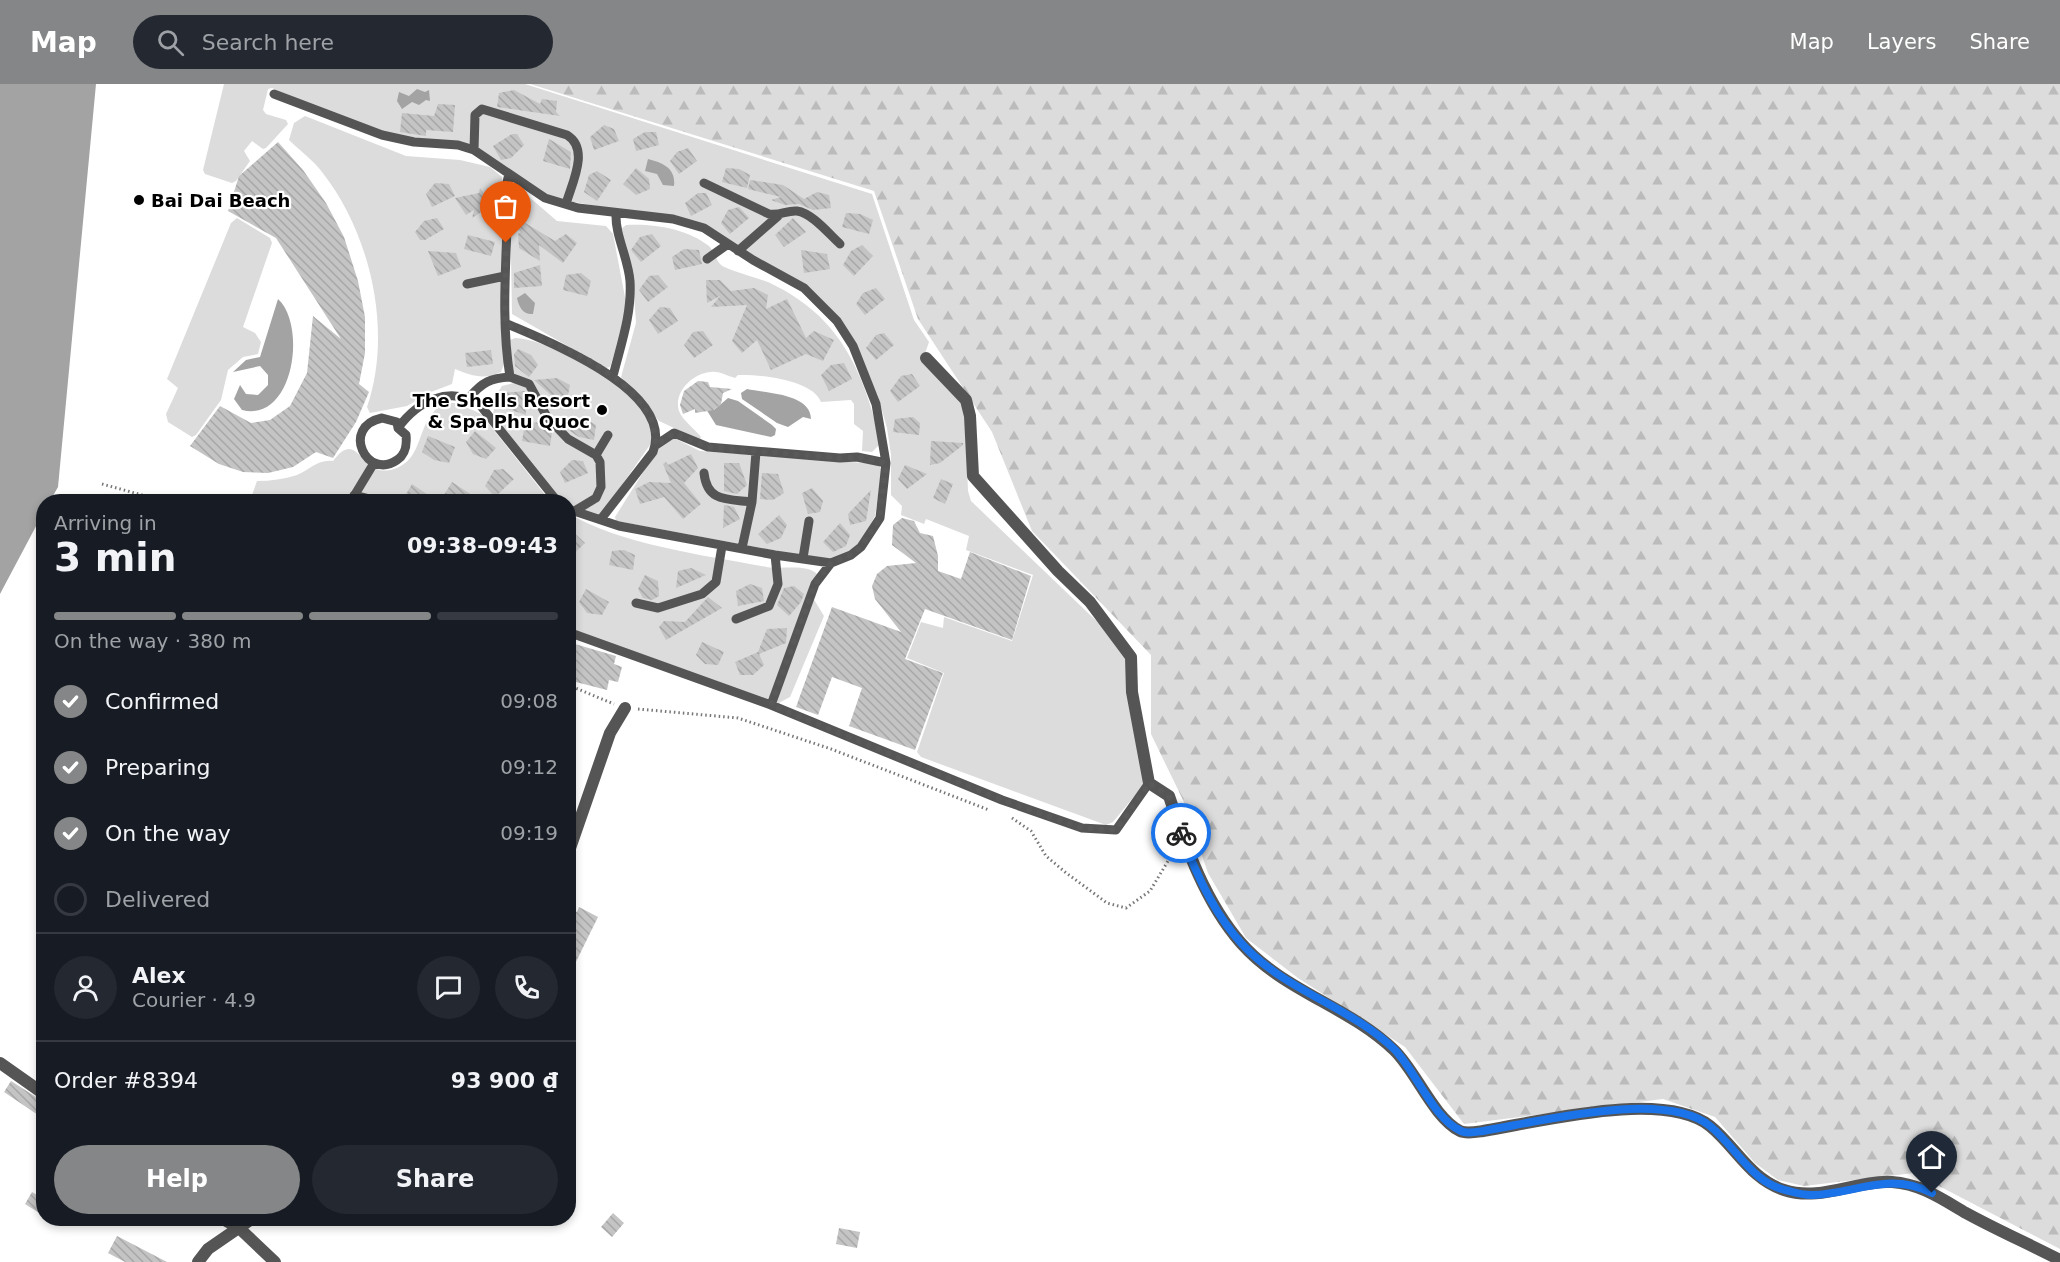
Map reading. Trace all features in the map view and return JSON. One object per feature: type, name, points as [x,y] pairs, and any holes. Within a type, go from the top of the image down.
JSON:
[{"type":"street","points":[[926,358],[966,400],[970,416],[973,476],[1058,571],[1090,602],[1131,657],[1132,692],[1149,783],[1169,796],[1182,836],[1214,907],[1241,944],[1269,970],[1374,1032],[1396,1052],[1449,1123],[1462,1132],[1483,1131],[1629,1108],[1654,1108],[1680,1113],[1709,1125],[1763,1181],[1785,1190],[1811,1195],[1891,1182],[1919,1186],[2060,1260]]},
{"type":"street","points":[[576,831],[610,733],[625,708]]},
{"type":"street","points":[[0,1063],[36,1088]]},
{"type":"street","points":[[235,1226],[275,1262]]},
{"type":"street","points":[[198,1262],[208,1249],[242,1226]]},
{"type":"lane","points":[[274,94],[382,135],[414,142],[458,145],[474,150],[545,198],[616,213],[673,219],[704,228],[738,251],[804,288],[837,321],[866,374],[876,404],[886,463],[884,496],[876,525],[861,547],[850,555],[831,563],[815,584],[771,705]]},
{"type":"lane","points":[[474,150],[476,116],[482,109],[574,139],[580,152],[566,204]]},
{"type":"lane","points":[[509,174],[506,185],[504,339],[510,377]]},
{"type":"lane","points":[[705,183],[778,216]]},
{"type":"lane","points":[[738,251],[778,216],[798,211],[808,216],[840,243]]},
{"type":"lane","points":[[613,376],[630,311],[629,278],[615,225],[616,213]]},
{"type":"lane","points":[[707,259],[728,244]]},
{"type":"lane","points":[[467,284],[505,276]]},
{"type":"lane","points":[[505,323],[578,355],[613,376],[642,403],[651,420],[656,445]]},
{"type":"lane","points":[[469,398],[479,386],[490,379],[510,377],[529,384],[547,417],[579,447],[596,455],[602,474],[601,487],[596,498],[576,509]]},
{"type":"lane","points":[[398,428],[408,416],[432,398],[448,396],[469,398],[485,411],[551,494]]},
{"type":"lane","points":[[382,418],[397,422],[398,428],[406,435],[407,442],[401,457],[388,464],[374,463],[362,451],[360,436],[368,423],[382,418]]},
{"type":"lane","points":[[601,519],[656,445],[674,433],[708,447],[840,458],[857,457],[886,463]]},
{"type":"lane","points":[[596,455],[608,435]]},
{"type":"lane","points":[[742,548],[752,502],[756,452]]},
{"type":"lane","points":[[355,494],[374,463]]},
{"type":"lane","points":[[704,473],[705,485],[711,494],[720,498],[752,502]]},
{"type":"lane","points":[[576,513],[620,526],[722,546],[831,563]]},
{"type":"lane","points":[[803,558],[809,521]]},
{"type":"lane","points":[[636,603],[658,608],[702,594],[716,582],[722,546]]},
{"type":"lane","points":[[736,619],[769,606],[778,584],[775,555]]},
{"type":"lane","points":[[576,635],[771,705],[1002,800],[1082,828],[1116,830],[1149,783]]},
{"type":"path","points":[[102,484],[138,494]]},
{"type":"path","points":[[576,688],[625,708],[738,718],[831,749],[992,811]]},
{"type":"path","points":[[1002,815],[1031,831],[1046,856],[1092,893],[1107,903],[1126,908],[1150,891],[1182,836]]},
{"type":"green space","points":[[224,84],[525,84],[872,194],[914,320],[929,342],[922,362],[961,402],[965,416],[968,491],[971,501],[1110,634],[1128,657],[1146,782],[1113,822],[1106,825],[921,757],[917,752],[944,673],[907,658],[921,622],[943,628],[944,617],[1012,641],[1033,575],[966,550],[969,536],[926,519],[924,524],[901,515],[902,506],[891,495],[891,455],[887,428],[878,396],[868,374],[822,302],[703,225],[546,197],[485,154],[382,134],[272,88],[268,89],[263,110],[266,114],[286,120],[288,124],[266,148],[263,149],[252,141],[244,151],[250,161],[236,181],[232,183],[205,174],[203,170]]},
{"type":"green space","points":[[530,84],[2060,84],[2060,1249],[1914,1173],[1804,1186],[1778,1180],[1755,1163],[1715,1117],[1663,1099],[1464,1124],[1405,1047],[1298,978],[1246,938],[1208,873],[1183,800],[1151,734],[1151,655],[1032,531],[992,432],[918,319],[874,191]]},
{"type":"green space","points":[[305,116],[406,156],[460,160],[490,167],[502,177],[504,364],[501,372],[489,376],[478,376],[455,369],[452,384],[431,392],[407,406],[370,413],[367,407],[375,378],[378,347],[373,285],[365,254],[339,197],[318,168],[289,140],[294,123]]},
{"type":"green space","points":[[515,188],[521,190],[557,221],[606,226],[613,234],[628,313],[610,367],[606,368],[512,314],[510,198]]},
{"type":"green space","points":[[237,218],[270,238],[272,243],[243,327],[255,333],[261,342],[258,354],[243,357],[228,370],[221,400],[196,435],[192,437],[168,422],[166,414],[178,388],[167,379],[231,223]]},
{"type":"green space","points":[[626,225],[659,226],[691,235],[709,246],[721,265],[772,284],[816,313],[833,331],[857,370],[881,443],[872,452],[862,451],[863,431],[854,424],[854,404],[851,400],[821,402],[808,388],[771,377],[738,375],[735,378],[711,372],[691,380],[679,397],[679,411],[701,437],[700,440],[659,421],[621,377],[636,323],[633,279],[621,229]]},
{"type":"green space","points":[[515,338],[530,340],[585,364],[633,399],[647,418],[652,442],[600,516],[576,509],[576,494],[555,494],[493,415],[496,395],[502,386],[514,383],[510,340]]},
{"type":"green space","points":[[444,403],[458,403],[481,414],[544,494],[252,494],[257,481],[277,480],[297,475],[319,463],[333,461],[341,452],[348,449],[354,450],[380,470],[402,466],[410,459],[434,411]]},
{"type":"green space","points":[[672,437],[700,451],[878,464],[882,470],[875,516],[861,542],[853,550],[831,561],[616,521],[615,517],[659,447]]},
{"type":"green space","points":[[576,517],[612,533],[664,548],[773,568],[808,569],[818,575],[813,598],[824,616],[790,697],[775,705],[576,633]]},
{"type":"shaded area","points":[[0,84],[96,84],[58,487],[54,494],[36,494],[36,526],[0,594]]},
{"type":"shaded area","points":[[417,89],[425,92],[429,90],[430,101],[426,100],[419,105],[412,102],[402,109],[397,101],[399,92],[409,96]]},
{"type":"shaded area","points":[[648,159],[659,162],[671,171],[674,186],[663,185],[657,174],[645,171]]},
{"type":"shaded area","points":[[525,293],[535,303],[533,314],[524,312],[519,304],[517,298]]},
{"type":"shaded area","points":[[278,299],[287,312],[292,329],[293,349],[290,369],[284,387],[274,402],[260,410],[242,410],[234,399],[240,385],[246,394],[258,395],[268,385],[268,375],[260,366],[233,372],[246,360],[260,357]]},
{"type":"shaded area","points":[[747,389],[795,399],[809,410],[811,419],[803,417],[788,427],[777,423],[742,399],[741,393]]},
{"type":"shaded area","points":[[728,398],[738,401],[772,425],[776,429],[775,435],[771,437],[716,425],[706,409],[714,410]]},
{"type":"building","points":[[514,90],[540,104],[542,99],[557,101],[556,112],[560,116],[497,107],[499,93]]},
{"type":"building","points":[[438,104],[455,105],[453,132],[426,130],[426,136],[400,132],[402,113],[434,116]]},
{"type":"building","points":[[604,125],[614,129],[619,141],[594,150],[590,137]]},
{"type":"building","points":[[645,132],[656,132],[659,145],[636,151],[633,139]]},
{"type":"building","points":[[512,134],[517,134],[524,145],[511,158],[501,160],[493,146]]},
{"type":"building","points":[[549,139],[571,152],[570,169],[543,161]]},
{"type":"building","points":[[278,142],[303,170],[326,203],[344,237],[358,281],[365,317],[365,353],[359,384],[369,392],[356,422],[333,458],[316,452],[293,467],[268,473],[243,472],[219,464],[190,446],[220,406],[251,423],[270,420],[290,406],[307,373],[313,316],[341,339],[276,238],[228,211],[239,176]]},
{"type":"building","points":[[688,148],[697,161],[679,174],[670,161],[677,152]]},
{"type":"building","points":[[636,168],[649,179],[650,189],[636,195],[623,184]]},
{"type":"building","points":[[726,168],[739,169],[750,175],[747,188],[722,182]]},
{"type":"building","points":[[597,171],[611,180],[597,201],[584,192],[589,175]]},
{"type":"building","points":[[750,180],[783,185],[804,199],[817,192],[829,195],[831,208],[813,210],[799,204],[785,205],[771,200],[781,197],[748,189]]},
{"type":"building","points":[[435,183],[449,184],[455,196],[432,207],[426,194]]},
{"type":"building","points":[[480,188],[492,205],[472,218],[474,210],[466,215],[455,198],[479,193]]},
{"type":"building","points":[[698,193],[706,193],[712,205],[691,216],[685,203]]},
{"type":"building","points":[[739,207],[749,218],[730,234],[721,223],[728,210]]},
{"type":"building","points":[[846,213],[860,214],[873,220],[869,234],[842,227]]},
{"type":"building","points":[[437,218],[444,229],[425,240],[420,240],[415,232],[424,221]]},
{"type":"building","points":[[793,218],[806,232],[784,247],[775,235]]},
{"type":"building","points":[[522,221],[555,241],[566,234],[577,243],[563,263],[539,245],[540,261],[519,248],[518,234],[521,232],[517,229]]},
{"type":"building","points":[[652,234],[661,246],[641,262],[631,250],[640,237]]},
{"type":"building","points":[[468,235],[495,242],[491,256],[464,249]]},
{"type":"building","points":[[862,245],[873,256],[854,276],[843,265],[851,251]]},
{"type":"building","points":[[684,249],[699,250],[702,264],[675,270],[672,257]]},
{"type":"building","points":[[801,250],[827,254],[830,269],[804,273]]},
{"type":"building","points":[[428,251],[456,253],[461,267],[438,276]]},
{"type":"building","points":[[540,265],[542,286],[514,288],[514,273]]},
{"type":"building","points":[[581,273],[591,281],[587,296],[563,290],[566,275]]},
{"type":"building","points":[[658,275],[668,287],[648,302],[639,290],[649,276]]},
{"type":"building","points":[[706,280],[720,280],[731,291],[754,288],[768,295],[766,309],[787,299],[806,338],[814,331],[834,340],[823,361],[806,354],[771,370],[757,340],[742,353],[732,341],[747,305],[711,307],[720,296],[707,303]]},
{"type":"building","points":[[876,288],[885,299],[865,315],[856,304],[863,293]]},
{"type":"building","points":[[660,307],[670,308],[678,321],[658,334],[649,320]]},
{"type":"building","points":[[703,331],[713,345],[694,358],[684,345],[693,332]]},
{"type":"building","points":[[884,333],[894,345],[876,360],[866,348],[876,335]]},
{"type":"building","points":[[518,349],[531,355],[538,365],[529,377],[515,366],[514,354]]},
{"type":"building","points":[[491,350],[493,364],[467,367],[465,353]]},
{"type":"building","points":[[844,363],[852,379],[829,391],[821,375],[831,365]]},
{"type":"building","points":[[912,374],[920,386],[898,402],[890,391],[901,376]]},
{"type":"building","points":[[557,378],[570,385],[567,400],[553,397],[534,380]]},
{"type":"building","points":[[698,381],[708,382],[710,387],[732,389],[723,393],[721,404],[714,410],[695,413],[695,409],[683,414],[680,405],[684,391]]},
{"type":"building","points":[[525,391],[526,415],[502,407],[501,393]]},
{"type":"building","points":[[913,417],[920,423],[919,435],[893,432],[895,419]]},
{"type":"building","points":[[586,419],[596,425],[594,440],[579,437],[570,431],[572,421]]},
{"type":"building","points":[[543,422],[552,432],[550,446],[522,441],[525,423]]},
{"type":"building","points":[[475,431],[496,448],[486,459],[473,454],[466,442]]},
{"type":"building","points":[[428,436],[455,447],[449,463],[434,460],[422,452]]},
{"type":"building","points":[[931,441],[963,443],[963,445],[940,463],[930,465]]},
{"type":"building","points":[[691,454],[698,468],[684,483],[701,504],[683,519],[664,497],[640,504],[635,489],[649,482],[671,483],[663,464],[666,462],[668,465]]},
{"type":"building","points":[[572,460],[583,461],[588,473],[565,483],[560,472]]},
{"type":"building","points":[[724,463],[739,463],[747,485],[737,494],[724,491]]},
{"type":"building","points":[[905,465],[927,474],[907,489],[898,479]]},
{"type":"building","points":[[503,469],[514,479],[498,494],[492,494],[485,486],[494,470]]},
{"type":"building","points":[[762,473],[778,474],[784,493],[773,500],[760,499]]},
{"type":"building","points":[[941,479],[953,484],[945,504],[933,498]]},
{"type":"building","points":[[452,482],[470,494],[445,494]]},
{"type":"building","points":[[412,484],[427,494],[406,494]]},
{"type":"building","points":[[812,488],[823,501],[820,512],[808,514],[802,493]]},
{"type":"building","points":[[871,490],[866,521],[850,525],[848,514]]},
{"type":"building","points":[[724,505],[734,507],[740,519],[723,528]]},
{"type":"building","points":[[779,515],[787,525],[781,538],[767,544],[758,534]]},
{"type":"building","points":[[902,518],[914,521],[920,533],[933,536],[938,556],[938,571],[961,579],[970,552],[1031,576],[1012,640],[925,609],[905,659],[943,673],[915,750],[849,726],[862,688],[832,677],[818,715],[796,707],[832,607],[901,632],[875,599],[872,586],[877,574],[887,566],[916,563],[892,545],[893,525]]},
{"type":"building","points":[[840,523],[850,535],[846,546],[833,552],[823,542]]},
{"type":"building","points":[[576,535],[585,543],[576,551]]},
{"type":"building","points":[[624,550],[635,555],[633,570],[609,565],[612,551]]},
{"type":"building","points":[[691,568],[706,575],[676,588],[678,571]]},
{"type":"building","points":[[645,575],[658,581],[659,596],[652,600],[643,598],[638,589]]},
{"type":"building","points":[[750,584],[762,588],[764,601],[738,606],[736,591]]},
{"type":"building","points":[[794,586],[804,594],[801,602],[789,616],[777,605],[784,588]]},
{"type":"building","points":[[586,589],[609,602],[602,615],[587,613],[579,602]]},
{"type":"building","points":[[708,597],[722,608],[666,640],[659,627],[664,621],[685,622]]},
{"type":"building","points":[[787,628],[786,643],[759,654],[764,665],[753,675],[740,675],[735,662],[758,652],[767,629]]},
{"type":"building","points":[[702,642],[724,652],[718,665],[705,664],[696,655]]},
{"type":"building","points":[[576,644],[616,656],[614,664],[622,667],[618,682],[609,680],[607,690],[576,682]]},
{"type":"building","points":[[579,907],[598,917],[576,962],[576,912]]},
{"type":"building","points":[[11,1081],[36,1097],[36,1114],[4,1092]]},
{"type":"building","points":[[32,1192],[36,1194],[36,1211],[25,1204]]},
{"type":"building","points":[[613,1213],[624,1223],[612,1237],[601,1227]]},
{"type":"building","points":[[839,1228],[860,1232],[857,1248],[836,1244]]},
{"type":"building","points":[[117,1236],[167,1262],[125,1262],[108,1253]]},
{"type":"way so far","points":[[506,243],[505,323],[578,355],[613,376],[642,403],[651,420],[656,445],[674,433],[708,447],[840,458],[857,457],[886,463],[880,518],[861,547],[850,555],[831,563],[815,584],[771,705],[1002,800],[1082,828],[1100,831],[1116,830],[1149,783],[1169,796],[1181,833]]},
{"type":"place","name":"Bai Dai Beach","points":[[139,200]]},
{"type":"place","name":"The Shells Resort & Spa Phu Quoc","points":[[602,410]]},
{"type":"route","points":[[1181,833],[1214,907],[1241,944],[1269,970],[1374,1032],[1396,1052],[1449,1123],[1462,1132],[1483,1131],[1629,1108],[1654,1108],[1697,1118],[1709,1125],[1763,1181],[1785,1190],[1811,1195],[1891,1182],[1919,1186],[1932,1193]]}]
